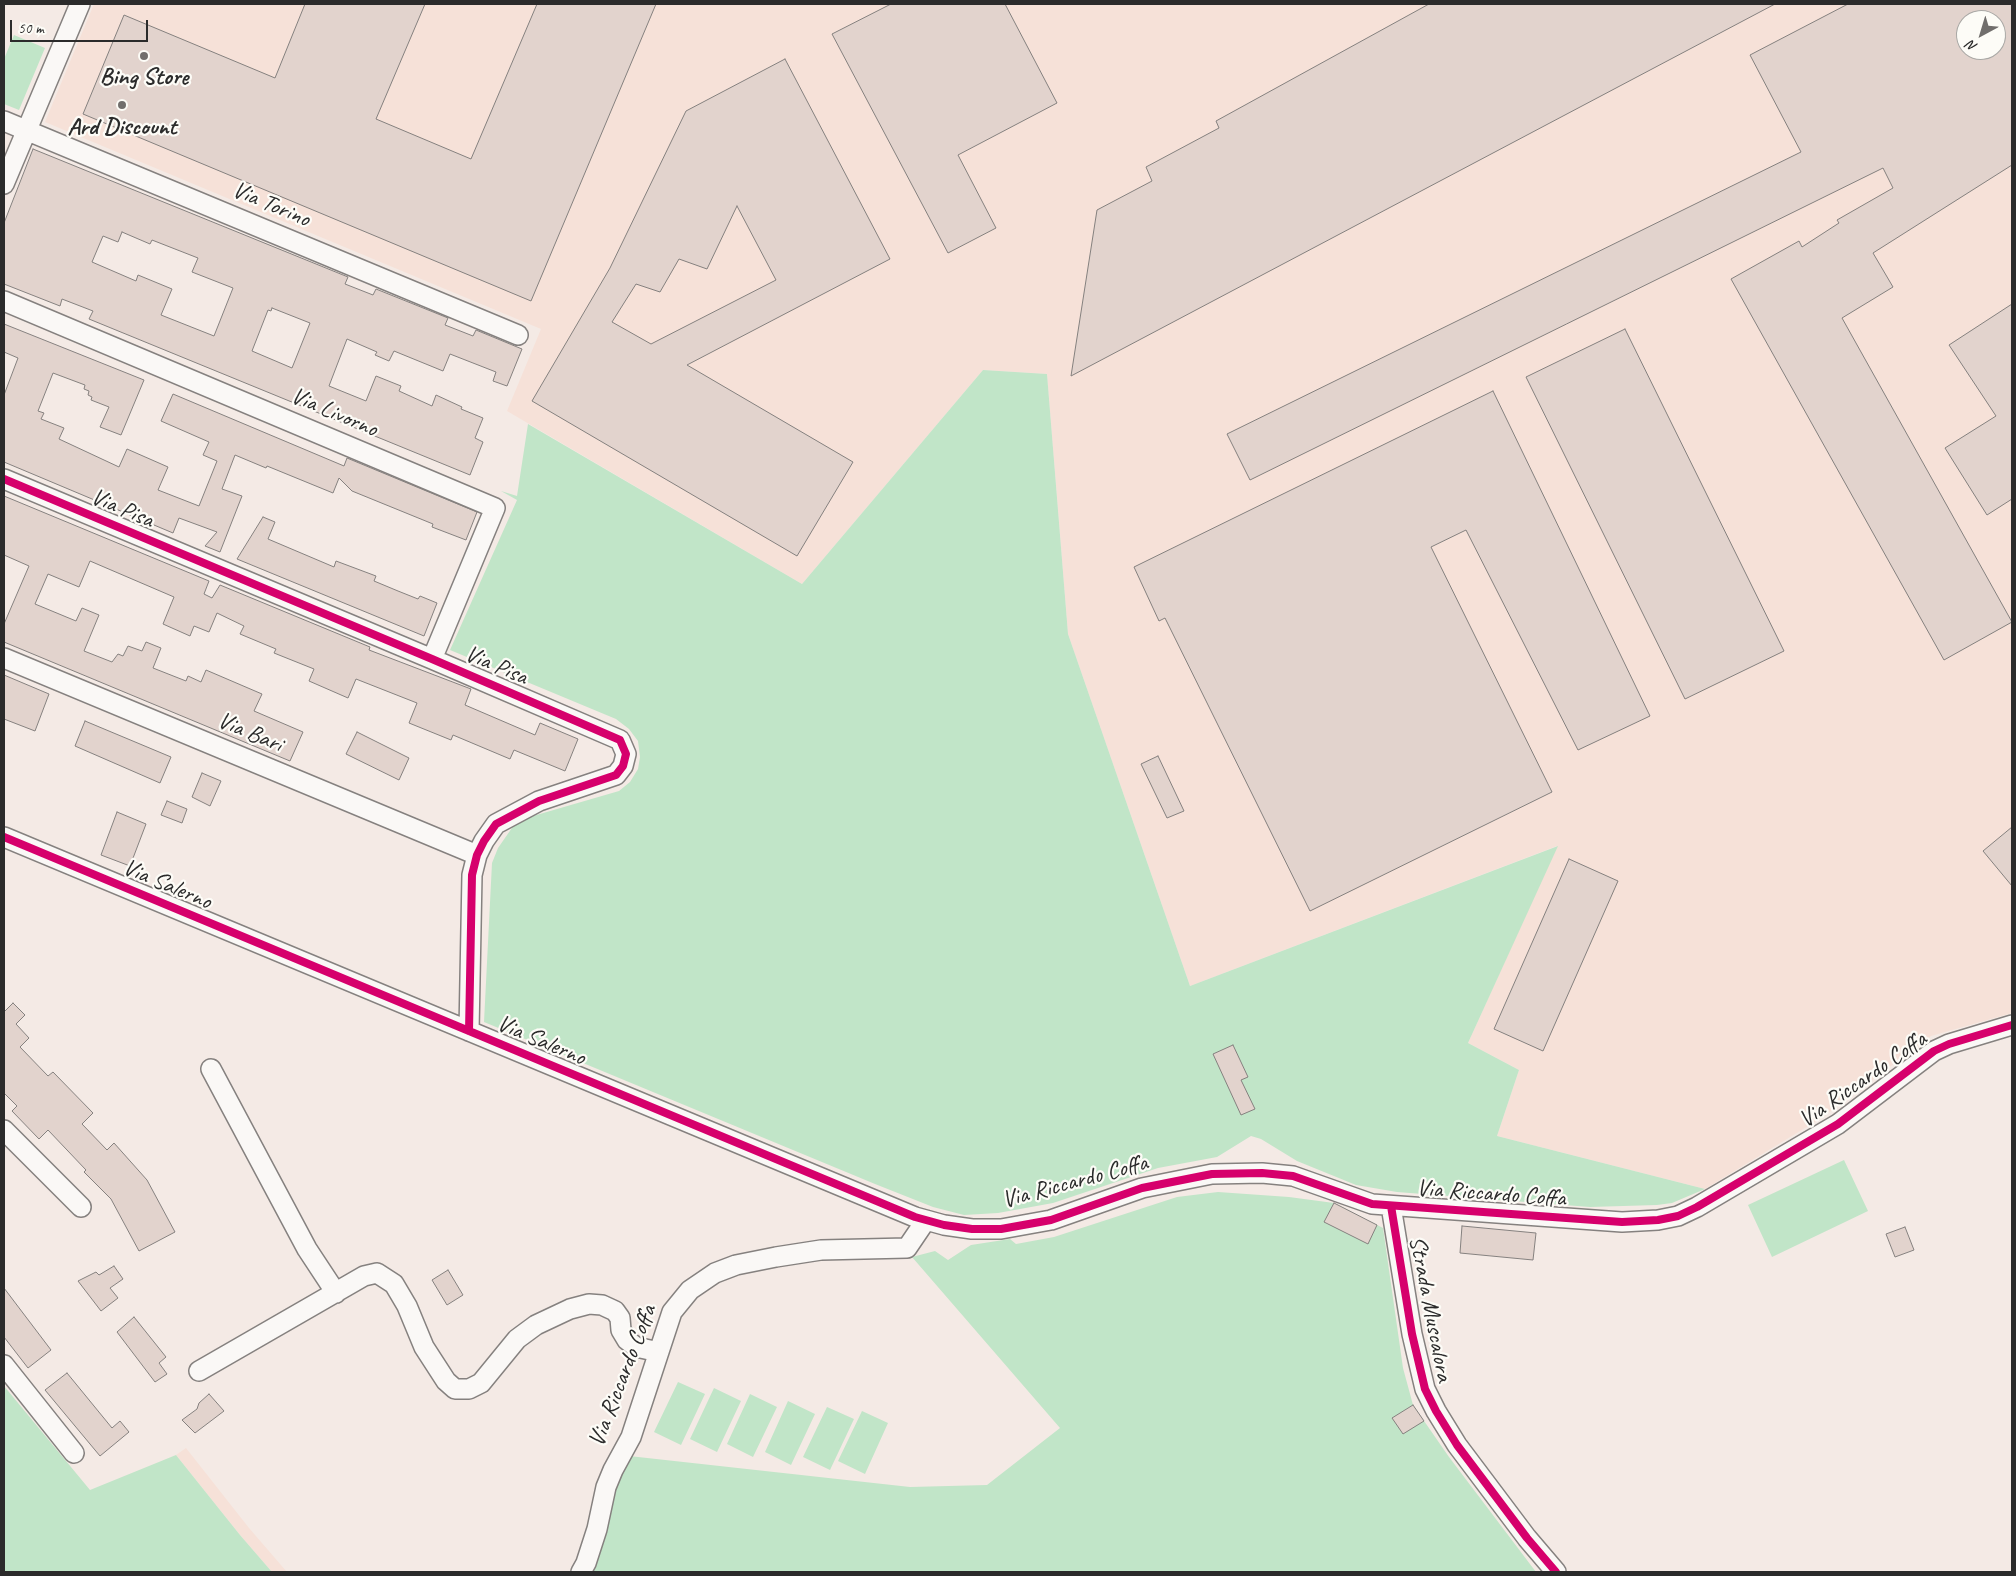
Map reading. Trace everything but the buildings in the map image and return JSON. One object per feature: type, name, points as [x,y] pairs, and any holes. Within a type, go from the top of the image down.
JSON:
[{"type":"street","points":[[4,184],[80,4]]},
{"type":"street","name":"Via Torino","points":[[4,121],[518,335]]},
{"type":"street","name":"Via Livorno","points":[[4,301],[495,508],[432,659]]},
{"type":"street","name":"Via Pisa","points":[[4,479],[620,740],[626,754],[623,766],[616,775],[539,801],[496,824],[477,854],[472,875],[469,1031]]},
{"type":"street","name":"Via Bari","points":[[4,658],[477,854]]},
{"type":"street","name":"Via Salerno","points":[[4,837],[926,1220]]},
{"type":"street","name":"Via Riccardo Coffa","points":[[581,1572],[586,1563],[597,1529],[612,1470],[631,1437],[672,1312],[690,1290],[715,1273],[736,1265],[807,1252],[906,1248],[926,1220],[972,1229],[1001,1229],[1051,1220],[1142,1188],[1212,1174],[1252,1173],[1293,1176],[1372,1204],[1391,1206],[1622,1222],[1658,1220],[1678,1216],[1697,1207],[1838,1124],[1934,1051],[1949,1044],[2012,1025]]},
{"type":"street","points":[[211,1069],[307,1249],[336,1292]]},
{"type":"street","points":[[4,1130],[81,1208]]},
{"type":"street","name":"Strada Muscalora","points":[[1391,1206],[1412,1334],[1425,1389],[1457,1445],[1527,1538]]},
{"type":"street","points":[[199,1371],[364,1276],[377,1273],[394,1284],[407,1306],[424,1347],[446,1381],[455,1389],[469,1389],[481,1383],[517,1339],[536,1325],[570,1309],[588,1304],[602,1305],[615,1311],[620,1318],[620,1330],[627,1340],[636,1347],[659,1352]]},
{"type":"street","points":[[4,1365],[74,1453]]},
{"type":"street","points":[[1527,1538],[1550,1572]]},
{"type":"street","points":[[1527,1538],[1556,1572]]},
{"type":"shaded area","points":[[94,4],[2012,4],[2012,1013],[1931,1036],[1823,1117],[1705,1189],[1497,1136],[1519,1070],[1468,1043],[1557,846],[1190,986],[1068,634],[1047,374],[983,370],[802,584],[507,411],[541,329],[45,122]]},
{"type":"shaded area","points":[[186,1448],[249,1528],[287,1572],[272,1572],[240,1535],[176,1455]]},
{"type":"green space","points":[[14,35],[45,48],[19,110],[4,104],[4,59]]},
{"type":"green space","points":[[983,370],[1047,374],[1068,634],[1190,986],[1558,846],[1468,1043],[1519,1070],[1497,1136],[1705,1189],[1672,1203],[1590,1207],[1397,1192],[1356,1185],[1297,1161],[1261,1139],[1251,1136],[1217,1157],[1158,1168],[1053,1203],[998,1213],[964,1215],[933,1207],[875,1184],[484,1022],[492,863],[498,848],[514,825],[533,816],[619,791],[630,782],[638,769],[640,757],[638,741],[629,729],[616,719],[450,650],[517,500],[501,491],[517,496],[528,424],[802,584]]},
{"type":"green space","points":[[1844,1160],[1868,1211],[1772,1257],[1748,1205]]},
{"type":"green space","points":[[1218,1192],[1289,1197],[1334,1203],[1383,1228],[1403,1368],[1413,1405],[1449,1457],[1536,1572],[587,1572],[611,1489],[629,1456],[910,1487],[987,1485],[1060,1428],[912,1257],[935,1251],[948,1260],[971,1245],[1010,1239],[1016,1244],[1054,1237],[1177,1197]]},
{"type":"green space","points":[[678,1382],[705,1394],[681,1445],[654,1432]]},
{"type":"green space","points":[[4,1386],[90,1490],[176,1455],[272,1572],[4,1572]]},
{"type":"green space","points":[[714,1388],[741,1401],[717,1452],[690,1439]]},
{"type":"green space","points":[[750,1394],[777,1407],[753,1457],[727,1444]]},
{"type":"green space","points":[[788,1401],[815,1414],[791,1465],[765,1452]]},
{"type":"green space","points":[[827,1407],[854,1419],[830,1470],[803,1457]]},
{"type":"green space","points":[[862,1411],[888,1423],[865,1474],[838,1461]]},
{"type":"cycle path","points":[[4,479],[620,740],[626,754],[623,766],[616,775],[539,801],[496,824],[484,841],[477,855],[472,875],[469,1031]]},
{"type":"cycle path","points":[[4,837],[915,1217],[944,1225],[972,1229],[1001,1229],[1051,1220],[1142,1188],[1212,1174],[1262,1173],[1293,1176],[1372,1204],[1622,1222],[1658,1220],[1678,1216],[1697,1207],[1838,1124],[1934,1051],[1949,1044],[2012,1025]]},
{"type":"cycle path","points":[[1391,1206],[1412,1334],[1425,1389],[1457,1445],[1527,1538],[1556,1572]]},
{"type":"place","name":"Bing Store","points":[[144,56]]},
{"type":"place","name":"Ard Discount","points":[[122,105]]}]
